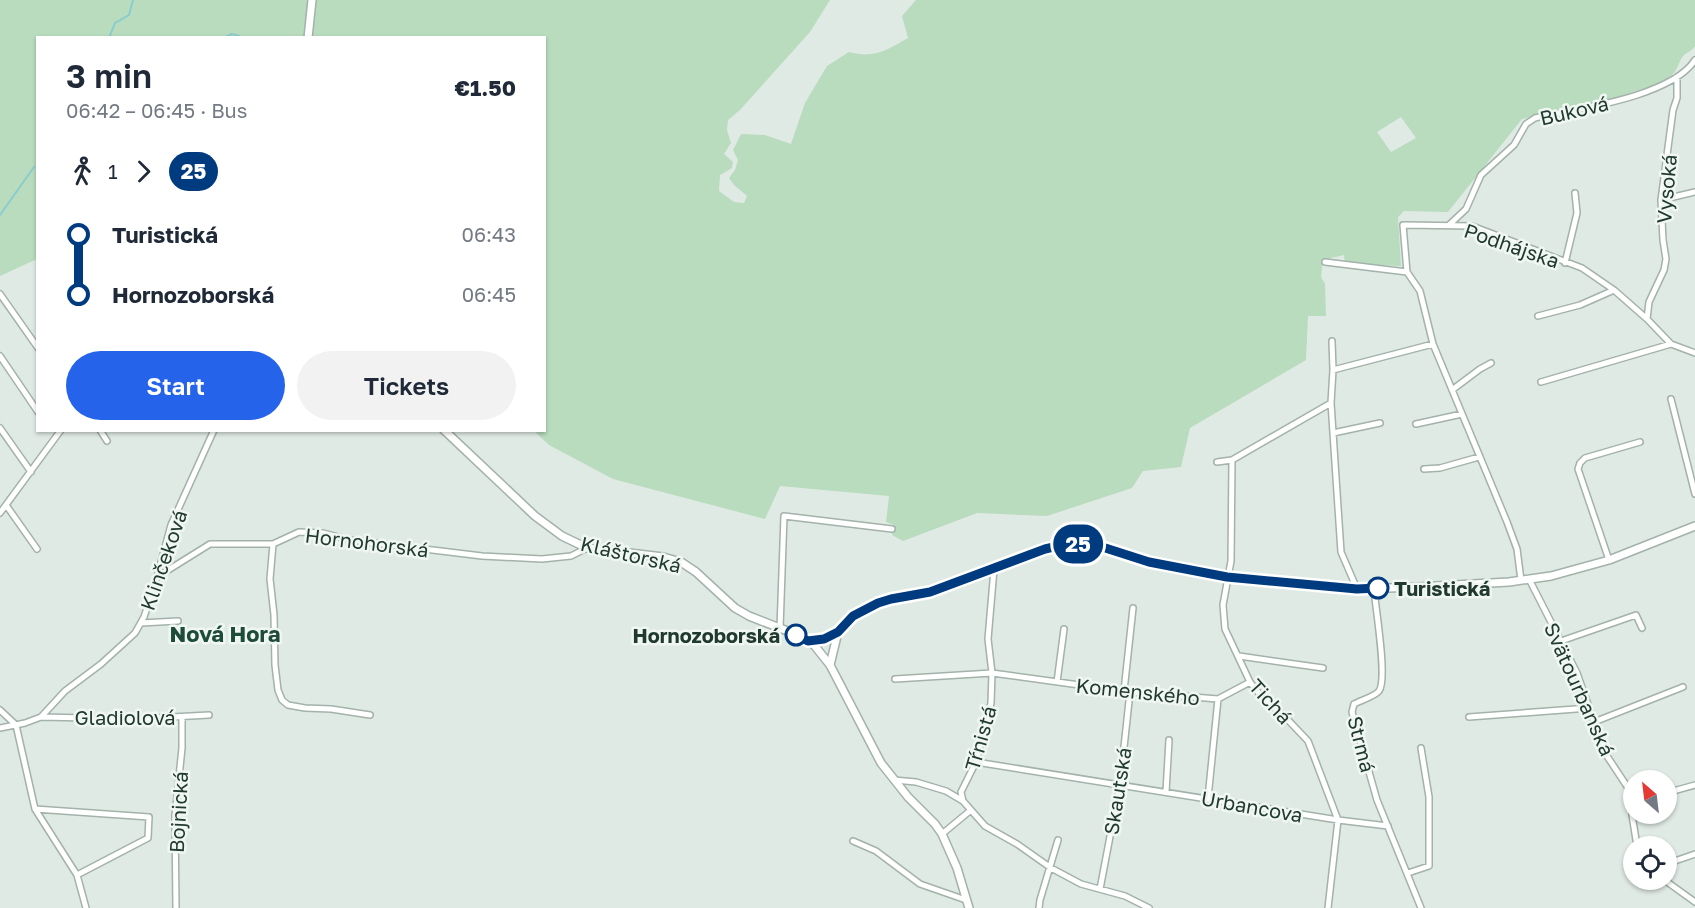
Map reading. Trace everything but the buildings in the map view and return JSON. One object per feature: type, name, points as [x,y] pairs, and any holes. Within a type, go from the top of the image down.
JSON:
[{"type":"street","points":[[308,36],[312,0]]},
{"type":"street","points":[[1677,78],[1695,62]]},
{"type":"street","name":"Vysoká","points":[[1647,319],[1649,302],[1664,270],[1666,259],[1662,240],[1661,200],[1673,110],[1677,98],[1677,78]]},
{"type":"street","name":"Buková","points":[[1449,225],[1466,209],[1481,175],[1514,145],[1526,124],[1535,118],[1622,99],[1677,78]]},
{"type":"street","points":[[1661,200],[1695,192]]},
{"type":"street","points":[[1565,263],[1577,213],[1575,193]]},
{"type":"street","name":"Podhájska","points":[[1407,272],[1403,225],[1472,226],[1582,268],[1614,290],[1671,344],[1695,353]]},
{"type":"street","points":[[1325,262],[1407,272],[1420,291],[1433,344],[1514,540],[1525,580]]},
{"type":"street","points":[[1538,316],[1580,305],[1614,290]]},
{"type":"street","points":[[0,294],[36,345]]},
{"type":"street","points":[[1332,341],[1331,403],[1341,552],[1357,589]]},
{"type":"street","points":[[1332,370],[1433,344]]},
{"type":"street","points":[[1541,382],[1671,344]]},
{"type":"street","points":[[0,356],[36,409]]},
{"type":"street","points":[[1452,390],[1491,363]]},
{"type":"street","points":[[1671,399],[1695,494]]},
{"type":"street","points":[[1217,462],[1232,460],[1331,403]]},
{"type":"street","points":[[1416,424],[1462,414]]},
{"type":"street","points":[[1333,434],[1380,423]]},
{"type":"street","points":[[0,428],[31,472]]},
{"type":"street","points":[[51,432],[55,438]]},
{"type":"street","points":[[0,513],[60,432]]},
{"type":"street","points":[[101,432],[107,441]]},
{"type":"street","name":"Klinčeková","points":[[41,717],[65,690],[135,633],[141,623],[157,577],[171,525],[213,432]]},
{"type":"street","name":"Kláštorská","points":[[446,432],[544,524],[562,536],[587,548],[663,557],[681,562],[696,572],[735,608],[808,641],[820,651],[830,665],[876,754],[893,780],[942,834],[957,868],[968,904]]},
{"type":"street","points":[[1609,560],[1578,469],[1585,458],[1640,442]]},
{"type":"street","points":[[1424,469],[1440,468],[1479,458]]},
{"type":"street","name":"Tichá","points":[[1232,460],[1231,561],[1222,605],[1226,629],[1250,682],[1261,696],[1308,741],[1338,820]]},
{"type":"street","points":[[6,505],[37,549]]},
{"type":"street","points":[[780,628],[784,516],[892,529]]},
{"type":"street","points":[[808,641],[824,639],[838,632],[853,616],[878,603],[930,592],[1045,549],[1071,543],[1096,545],[1149,562],[1227,577],[1357,589],[1525,580],[1569,572],[1609,560],[1695,526]]},
{"type":"street","name":"Hornohorská","points":[[157,577],[210,544],[273,544],[299,532],[322,533],[350,540],[482,556],[542,559],[571,555],[587,548]]},
{"type":"street","points":[[273,544],[270,579],[274,615],[275,665],[278,690],[282,700],[288,705],[305,708],[370,715]]},
{"type":"street","name":"Tŕnistá","points":[[963,801],[962,792],[976,762],[991,703],[993,673],[988,639],[994,569]]},
{"type":"street","name":"Svätourbanská","points":[[1525,580],[1562,641],[1577,673],[1605,753],[1623,780]]},
{"type":"street","name":"Strmá","points":[[1374,588],[1383,668],[1381,686],[1378,692],[1354,704],[1352,712],[1377,800],[1421,908]]},
{"type":"street","name":"Skautská","points":[[1100,889],[1120,784],[1133,608]]},
{"type":"street","points":[[1562,641],[1636,615],[1642,628]]},
{"type":"street","name":"Klinčeková","points":[[141,623],[178,621]]},
{"type":"street","name":"Komenského","points":[[1057,682],[1064,629]]},
{"type":"street","points":[[830,665],[838,632]]},
{"type":"street","points":[[1239,656],[1323,668]]},
{"type":"street","name":"Tŕnistá","points":[[895,679],[993,673]]},
{"type":"street","name":"Komenského","points":[[993,673],[1127,692],[1218,699],[1250,682]]},
{"type":"street","points":[[1594,722],[1683,687]]},
{"type":"street","points":[[1208,798],[1218,699]]},
{"type":"street","points":[[1469,717],[1589,708]]},
{"type":"street","points":[[0,710],[16,725],[36,809],[77,874],[86,908]]},
{"type":"street","name":"Gladiolová","points":[[41,717],[135,719],[209,715]]},
{"type":"street","points":[[0,728],[41,717]]},
{"type":"street","name":"Bojnická","points":[[176,908],[175,816],[182,748],[182,717]]},
{"type":"street","points":[[1166,792],[1169,740]]},
{"type":"street","points":[[1408,873],[1429,866],[1429,797],[1421,748]]},
{"type":"street","name":"Urbancova","points":[[976,762],[1388,826]]},
{"type":"street","points":[[893,780],[916,782],[946,791],[963,801],[985,826],[1017,844],[1051,868],[1081,884],[1125,896],[1149,908]]},
{"type":"street","points":[[1677,790],[1695,785]]},
{"type":"street","points":[[36,809],[149,817],[148,838],[77,874]]},
{"type":"street","points":[[942,834],[971,810]]},
{"type":"street","points":[[1328,908],[1338,820]]},
{"type":"street","points":[[1039,908],[1058,840]]},
{"type":"street","points":[[853,841],[876,851],[920,884],[968,904]]},
{"type":"street","points":[[1677,860],[1695,854]]},
{"type":"street","points":[[1677,889],[1695,902]]},
{"type":"green space","points":[[0,0],[830,0],[810,32],[740,110],[728,120],[727,130],[731,143],[724,154],[733,162],[732,168],[720,175],[719,191],[734,202],[744,203],[747,196],[729,178],[738,160],[733,150],[741,134],[765,135],[791,144],[805,103],[827,66],[849,52],[873,54],[908,38],[902,16],[916,0],[1695,0],[1695,46],[1682,57],[1672,75],[1660,83],[1620,97],[1522,119],[1448,212],[1404,211],[1398,217],[1401,266],[1345,263],[1344,255],[1323,260],[1321,277],[1325,284],[1326,316],[1308,316],[1306,360],[1190,428],[1181,467],[1143,471],[1132,488],[1047,516],[977,513],[903,541],[892,535],[894,525],[886,522],[889,496],[780,486],[765,519],[613,479],[549,445],[535,432],[546,432],[546,36],[36,36],[36,259],[0,276]],"holes":[[[1401,117],[1416,138],[1391,152],[1377,132]]]},
{"type":"waterway","points":[[110,36],[115,23],[129,15],[133,0]]},
{"type":"waterway","points":[[228,36],[232,34],[239,36]]},
{"type":"waterway","points":[[0,215],[34,167]]},
{"type":"bus line","name":"25","points":[[796,635],[808,641],[824,639],[838,632],[853,616],[878,603],[930,592],[1045,549],[1071,543],[1096,545],[1149,562],[1227,577],[1357,589],[1378,588]]},
{"type":"place","name":"Turistická","points":[[1378,588]]},
{"type":"place","name":"Hornozoborská","points":[[796,635]]},
{"type":"district","name":"Nová Hora","points":[[225,633]]}]
